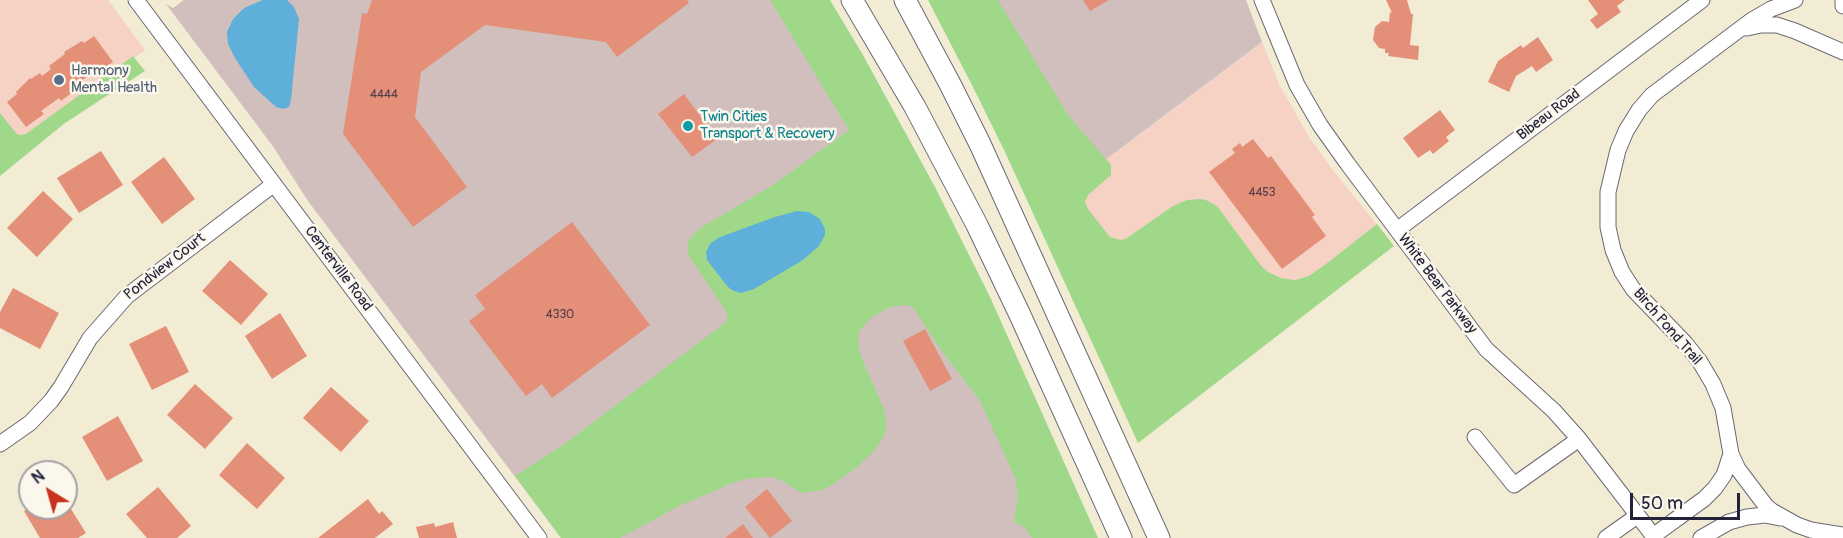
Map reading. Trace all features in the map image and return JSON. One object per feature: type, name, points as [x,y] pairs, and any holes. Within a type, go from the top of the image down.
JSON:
[{"type":"highway","points":[[852,0],[915,107],[977,225],[1121,538]]},
{"type":"highway","points":[[905,0],[980,144],[1159,538]]},
{"type":"street","name":"Centerville Road","points":[[136,0],[539,538]]},
{"type":"street","name":"White Bear Parkway","points":[[1262,0],[1291,72],[1309,107],[1338,150],[1486,349],[1554,411],[1579,439],[1654,537]]},
{"type":"street","name":"Bibeau Road","points":[[1397,230],[1702,0]]},
{"type":"street","name":"Birch Pond Trail","points":[[1731,454],[1723,408],[1700,362],[1633,289],[1622,272],[1613,250],[1608,227],[1607,205],[1618,150],[1626,131],[1652,95],[1752,20],[1795,0]]},
{"type":"street","points":[[1843,0],[1843,6]]},
{"type":"street","points":[[1733,35],[1761,25],[1777,25],[1843,52]]},
{"type":"street","name":"Pondview Court","points":[[0,444],[30,423],[51,402],[90,338],[127,296],[274,184]]},
{"type":"street","points":[[1475,437],[1514,485],[1579,439]]},
{"type":"street","points":[[1731,454],[1738,469],[1766,506],[1782,518],[1811,530],[1843,535]]},
{"type":"street","points":[[1654,537],[1715,488],[1724,475],[1731,454]]},
{"type":"street","points":[[1606,538],[1637,516]]},
{"type":"street","points":[[1701,538],[1729,522],[1747,517],[1782,518]]},
{"type":"shaded area","points":[[0,0],[108,0],[145,50],[0,158]]},
{"type":"shaded area","points":[[184,0],[800,0],[1069,538],[561,538],[308,201],[272,145],[166,4],[173,8]]},
{"type":"shaded area","points":[[947,0],[1246,0],[1262,42],[1049,202]]},
{"type":"shaded area","points":[[1262,42],[1279,84],[1309,137],[1387,237],[1147,418],[1049,202]]},
{"type":"green space","points":[[770,0],[830,0],[863,55],[935,187],[990,297],[1098,538],[1032,538],[1024,527],[1014,522],[1018,497],[1016,480],[980,401],[936,343],[915,310],[903,305],[890,307],[871,318],[860,330],[858,338],[860,354],[884,409],[886,430],[882,440],[856,468],[829,487],[802,493],[777,478],[745,479],[679,506],[620,538],[561,538],[515,476],[563,445],[725,323],[728,317],[726,311],[688,255],[688,242],[702,227],[773,185],[849,130]]},
{"type":"green space","points":[[928,0],[998,0],[1068,115],[1111,165],[1111,175],[1088,195],[1085,202],[1110,237],[1121,240],[1127,238],[1173,206],[1187,200],[1201,199],[1217,206],[1262,267],[1281,278],[1295,280],[1309,276],[1377,224],[1394,246],[1138,443],[1005,152]]},
{"type":"green space","points":[[133,56],[145,71],[65,123],[0,176],[0,113],[16,133],[26,134]]},
{"type":"water","points":[[263,0],[287,0],[294,7],[299,19],[291,100],[289,107],[284,109],[276,107],[254,87],[228,44],[227,32],[233,19],[244,8]]},
{"type":"water","points":[[797,211],[809,212],[820,219],[825,235],[819,246],[803,260],[754,289],[741,293],[727,286],[707,260],[706,252],[710,244],[731,233]]},
{"type":"building","points":[[372,0],[687,0],[689,3],[617,57],[606,42],[485,25],[421,72],[415,117],[467,187],[413,227],[343,134],[362,13],[367,14]]},
{"type":"building","points":[[1083,0],[1109,0],[1090,11]]},
{"type":"building","points":[[1386,0],[1407,0],[1411,14],[1413,14],[1410,45],[1419,46],[1418,60],[1388,56],[1389,53],[1385,53],[1385,49],[1379,48],[1373,40],[1375,27],[1382,21],[1389,22],[1390,12],[1392,13]]},
{"type":"building","points":[[1588,0],[1625,0],[1617,6],[1621,12],[1597,29],[1590,20],[1598,14]]},
{"type":"building","points":[[94,36],[113,62],[95,75],[93,72],[61,101],[59,98],[41,111],[44,114],[26,127],[7,102],[30,78],[40,73],[42,76],[51,69],[49,66],[65,54],[64,52]]},
{"type":"building","points":[[1538,37],[1553,60],[1536,72],[1532,66],[1516,76],[1509,92],[1488,82],[1498,61],[1521,45],[1523,48]]},
{"type":"building","name":"Twin Cities Transport & Recovery","points":[[684,94],[717,139],[692,157],[658,114]]},
{"type":"building","points":[[1440,110],[1455,130],[1446,137],[1449,141],[1433,154],[1430,150],[1418,158],[1403,138]]},
{"type":"building","points":[[1253,139],[1268,158],[1271,156],[1315,215],[1312,217],[1326,236],[1282,269],[1209,172],[1235,153],[1232,149],[1240,143],[1242,147]]},
{"type":"building","points":[[101,151],[123,185],[79,213],[57,178]]},
{"type":"building","points":[[164,157],[195,199],[162,224],[131,182]]},
{"type":"building","points":[[43,191],[73,219],[37,257],[7,228]]},
{"type":"building","points":[[572,222],[650,325],[552,398],[542,384],[526,396],[469,321],[485,309],[475,295]]},
{"type":"building","points":[[230,260],[268,294],[241,325],[202,291]]},
{"type":"building","points":[[13,288],[59,313],[40,349],[0,328],[0,312]]},
{"type":"building","points":[[280,313],[307,356],[272,379],[245,336]]},
{"type":"building","points":[[166,326],[189,372],[152,390],[129,344]]},
{"type":"building","points":[[925,329],[952,379],[930,391],[903,341]]},
{"type":"building","points":[[195,384],[233,418],[205,449],[167,415]]},
{"type":"building","points":[[331,387],[369,421],[341,452],[303,418]]},
{"type":"building","points":[[118,416],[143,461],[107,481],[82,437]]},
{"type":"building","points":[[247,443],[285,478],[257,509],[219,475]]},
{"type":"building","points":[[158,487],[191,526],[177,538],[147,538],[126,514]]},
{"type":"building","points":[[767,489],[792,521],[770,538],[745,507]]},
{"type":"building","points":[[368,499],[379,514],[382,511],[393,524],[375,538],[318,538]]},
{"type":"building","points":[[29,520],[78,520],[86,533],[78,538],[40,538]]},
{"type":"building","points":[[453,522],[457,538],[419,538],[416,527],[434,523],[435,527]]},
{"type":"building","points":[[743,524],[753,538],[725,538]]},
{"type":"place","name":"Harmony Mental Health","points":[[59,80]]},
{"type":"place","name":"Twin Cities Transport & Recovery","points":[[688,126]]}]
